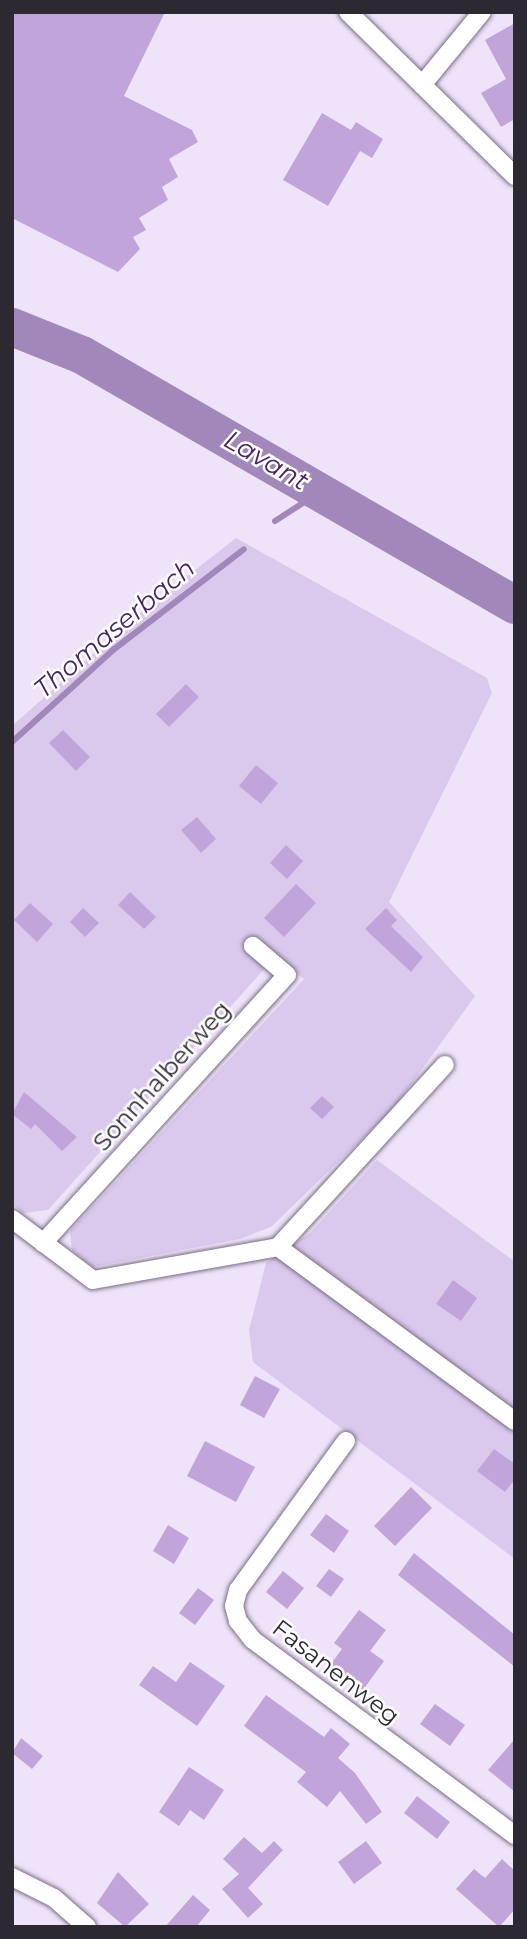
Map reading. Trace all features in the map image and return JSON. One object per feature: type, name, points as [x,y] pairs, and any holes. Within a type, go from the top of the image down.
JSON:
[{"type":"street","points":[[348,12],[515,176]]},
{"type":"street","points":[[422,85],[482,12]]},
{"type":"street","name":"Sonnhalberweg","points":[[43,1243],[287,975],[254,946]]},
{"type":"street","points":[[12,1219],[93,1280],[278,1247],[445,1065]]},
{"type":"street","points":[[278,1247],[515,1421]]},
{"type":"street","name":"Fasanenweg","points":[[346,1441],[238,1590],[234,1606],[238,1621],[253,1640],[515,1835]]},
{"type":"street","points":[[12,1877],[54,1898],[87,1927]]},
{"type":"shaded area","points":[[236,538],[487,678],[492,693],[389,902],[475,996],[394,1108],[271,1227],[240,1239],[93,1267],[72,1251],[70,1231],[304,979],[275,957],[48,1210],[23,1213],[12,1204],[12,726],[131,620]]},
{"type":"shaded area","points":[[377,1160],[515,1262],[515,1559],[253,1362],[249,1330],[266,1263],[310,1233]]},
{"type":"building","points":[[12,12],[165,12],[124,96],[192,130],[198,142],[169,159],[178,177],[162,187],[168,200],[139,218],[146,230],[133,237],[140,249],[118,272],[12,218]]},
{"type":"building","points":[[515,23],[515,119],[501,127],[481,93],[506,79],[485,40]]},
{"type":"building","points":[[322,113],[351,130],[356,122],[383,139],[372,158],[360,151],[328,206],[283,180]]},
{"type":"building","points":[[186,684],[199,697],[169,727],[156,714]]},
{"type":"building","points":[[63,730],[90,757],[76,771],[49,743]]},
{"type":"building","points":[[256,765],[278,783],[261,804],[239,786]]},
{"type":"building","points":[[197,817],[216,839],[201,853],[181,830]]},
{"type":"building","points":[[286,845],[303,861],[287,879],[270,863]]},
{"type":"building","points":[[296,884],[316,903],[284,937],[264,918]]},
{"type":"building","points":[[130,892],[156,917],[144,929],[118,905]]},
{"type":"building","points":[[30,903],[53,924],[37,942],[14,920]]},
{"type":"building","points":[[83,908],[99,923],[85,937],[70,922]]},
{"type":"building","points":[[386,908],[397,920],[391,926],[423,957],[411,972],[365,929]]},
{"type":"building","points":[[24,1092],[77,1137],[62,1151],[35,1124],[31,1129],[12,1114]]},
{"type":"building","points":[[322,1096],[334,1107],[322,1119],[310,1108]]},
{"type":"building","points":[[453,1280],[477,1298],[461,1321],[436,1304]]},
{"type":"building","points":[[255,1376],[280,1389],[264,1418],[240,1405]]},
{"type":"building","points":[[205,1441],[255,1467],[236,1502],[187,1476]]},
{"type":"building","points":[[494,1449],[515,1464],[515,1479],[505,1492],[477,1471]]},
{"type":"building","points":[[411,1487],[432,1508],[395,1546],[374,1526]]},
{"type":"building","points":[[326,1514],[349,1531],[334,1553],[310,1535]]},
{"type":"building","points":[[168,1525],[189,1538],[174,1564],[153,1551]]},
{"type":"building","points":[[414,1553],[515,1635],[515,1667],[398,1575]]},
{"type":"building","points":[[329,1569],[344,1579],[331,1597],[316,1586]]},
{"type":"building","points":[[283,1571],[304,1588],[287,1609],[266,1592]]},
{"type":"building","points":[[198,1588],[214,1600],[195,1625],[179,1613]]},
{"type":"building","points":[[359,1610],[386,1630],[370,1651],[384,1661],[363,1690],[330,1665],[342,1649],[334,1643]]},
{"type":"building","points":[[190,1662],[225,1686],[197,1726],[139,1685],[153,1666],[176,1682]]},
{"type":"building","points":[[266,1695],[324,1737],[331,1728],[350,1744],[338,1758],[355,1773],[382,1812],[366,1824],[340,1791],[327,1807],[297,1782],[306,1772],[244,1726]]},
{"type":"building","points":[[435,1704],[465,1725],[450,1746],[420,1724]]},
{"type":"building","points":[[21,1738],[43,1756],[32,1769],[12,1753]]},
{"type":"building","points":[[515,1739],[515,1792],[488,1770]]},
{"type":"building","points":[[189,1767],[224,1790],[204,1820],[190,1810],[179,1826],[159,1812]]},
{"type":"building","points":[[417,1796],[450,1822],[437,1839],[404,1813]]},
{"type":"building","points":[[244,1837],[262,1853],[274,1841],[283,1850],[248,1888],[263,1904],[248,1918],[222,1889],[239,1874],[223,1859]]},
{"type":"building","points":[[366,1841],[382,1863],[354,1884],[338,1862]]},
{"type":"building","points":[[502,1859],[515,1871],[515,1909],[499,1927],[456,1889],[474,1869],[485,1878]]},
{"type":"building","points":[[118,1872],[149,1904],[125,1927],[97,1903]]},
{"type":"building","points":[[193,1895],[210,1910],[196,1927],[165,1927]]},
{"type":"waterway","name":"Lavant","points":[[12,327],[82,355],[515,605]]},
{"type":"waterway","name":"Thomaserbach","points":[[275,521],[320,492]]},
{"type":"waterway","name":"Thomaserbach","points":[[12,742],[113,650],[244,549]]}]
